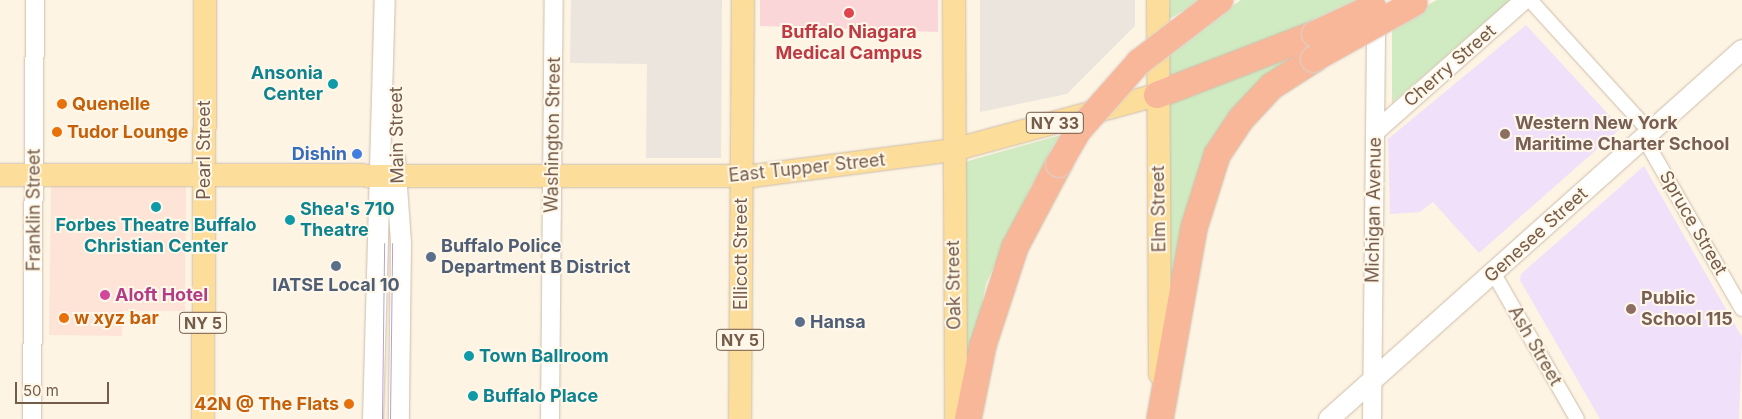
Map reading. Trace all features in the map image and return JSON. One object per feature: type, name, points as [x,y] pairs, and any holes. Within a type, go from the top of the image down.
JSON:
[{"type":"highway","points":[[968,419],[983,345],[1015,247],[1079,130],[1133,68],[1169,35],[1220,0]]},
{"type":"highway","name":"NY 33","points":[[1157,95],[1314,46],[1387,0]]},
{"type":"highway","points":[[1160,419],[1194,228],[1217,155],[1240,119],[1314,46],[1417,0]]},
{"type":"main road","name":"Pearl Street","points":[[203,419],[205,0]]},
{"type":"main road","points":[[372,419],[375,238],[389,176],[386,0]]},
{"type":"main road","name":"Main Street","points":[[398,0],[389,176],[401,243],[399,419]]},
{"type":"main road","name":"Ellicott Street","points":[[740,419],[743,0]]},
{"type":"main road","name":"Oak Street","points":[[954,0],[953,150],[956,419]]},
{"type":"main road","name":"Elm Street","points":[[1158,0],[1160,419]]},
{"type":"main road","name":"Genesee Street","points":[[1329,419],[1494,274],[1742,50]]},
{"type":"main road","name":"East Tupper Street","points":[[0,175],[742,177],[953,150],[1157,95]]},
{"type":"street","name":"Franklin Street","points":[[32,419],[35,0]]},
{"type":"street","name":"Washington Street","points":[[550,419],[554,0]]},
{"type":"street","name":"Michigan Avenue","points":[[1372,419],[1376,0]]},
{"type":"street","name":"Cherry Street","points":[[1375,132],[1524,0]]},
{"type":"street","name":"Spruce Street","points":[[1530,0],[1647,135],[1742,309]]},
{"type":"street","name":"Ash Street","points":[[1494,274],[1577,419]]},
{"type":"shaded area","points":[[571,0],[722,0],[721,158],[646,158],[647,64],[570,63]]},
{"type":"shaded area","name":"Buffalo Niagara Medical Campus","points":[[760,0],[938,0],[938,32],[760,26]]},
{"type":"shaded area","points":[[980,0],[1135,0],[1135,26],[1067,94],[980,112]]},
{"type":"shaded area","name":"Western New York Maritime Charter School","points":[[1526,25],[1621,128],[1479,253],[1433,202],[1420,212],[1390,214],[1388,139]]},
{"type":"shaded area","name":"Public School 115","points":[[1644,166],[1742,337],[1739,419],[1600,419],[1520,280],[1521,274]]},
{"type":"shaded area","points":[[51,185],[186,186],[185,311],[122,311],[122,336],[49,335]]},
{"type":"green space","points":[[1170,0],[1202,0],[1169,19]]},
{"type":"green space","points":[[1241,0],[1358,0],[1289,35],[1169,76],[1169,50]]},
{"type":"green space","points":[[1437,0],[1510,0],[1392,103],[1392,24]]},
{"type":"green space","points":[[1293,53],[1239,106],[1171,300],[1166,110],[1170,102]]},
{"type":"green space","points":[[1061,135],[1031,186],[986,284],[963,395],[961,163]]},
{"type":"tram line","points":[[382,419],[384,243]]},
{"type":"tram line","points":[[390,419],[392,243]]},
{"type":"place","name":"Buffalo Niagara Medical Campus","points":[[849,13]]},
{"type":"place","name":"Ansonia Center","points":[[333,84]]},
{"type":"place","name":"Quenelle","points":[[62,104]]},
{"type":"place","name":"Tudor Lounge","points":[[57,132]]},
{"type":"place","name":"Western New York Maritime Charter School","points":[[1505,134]]},
{"type":"place","name":"Dishin","points":[[357,154]]},
{"type":"place","name":"Forbes Theatre Buffalo Christian Center","points":[[156,207]]},
{"type":"place","name":"Shea's 710 Theatre","points":[[290,220]]},
{"type":"place","name":"Buffalo Police Department B District","points":[[431,257]]},
{"type":"place","name":"IATSE Local 10","points":[[336,266]]},
{"type":"place","name":"Aloft Hotel","points":[[105,295]]},
{"type":"place","name":"Public School 115","points":[[1631,309]]},
{"type":"place","name":"w xyz bar","points":[[64,318]]},
{"type":"place","name":"Hansa","points":[[800,322]]},
{"type":"place","name":"Town Ballroom","points":[[469,356]]},
{"type":"place","name":"Buffalo Place","points":[[473,396]]},
{"type":"place","name":"42N @ The Flats","points":[[349,404]]}]
